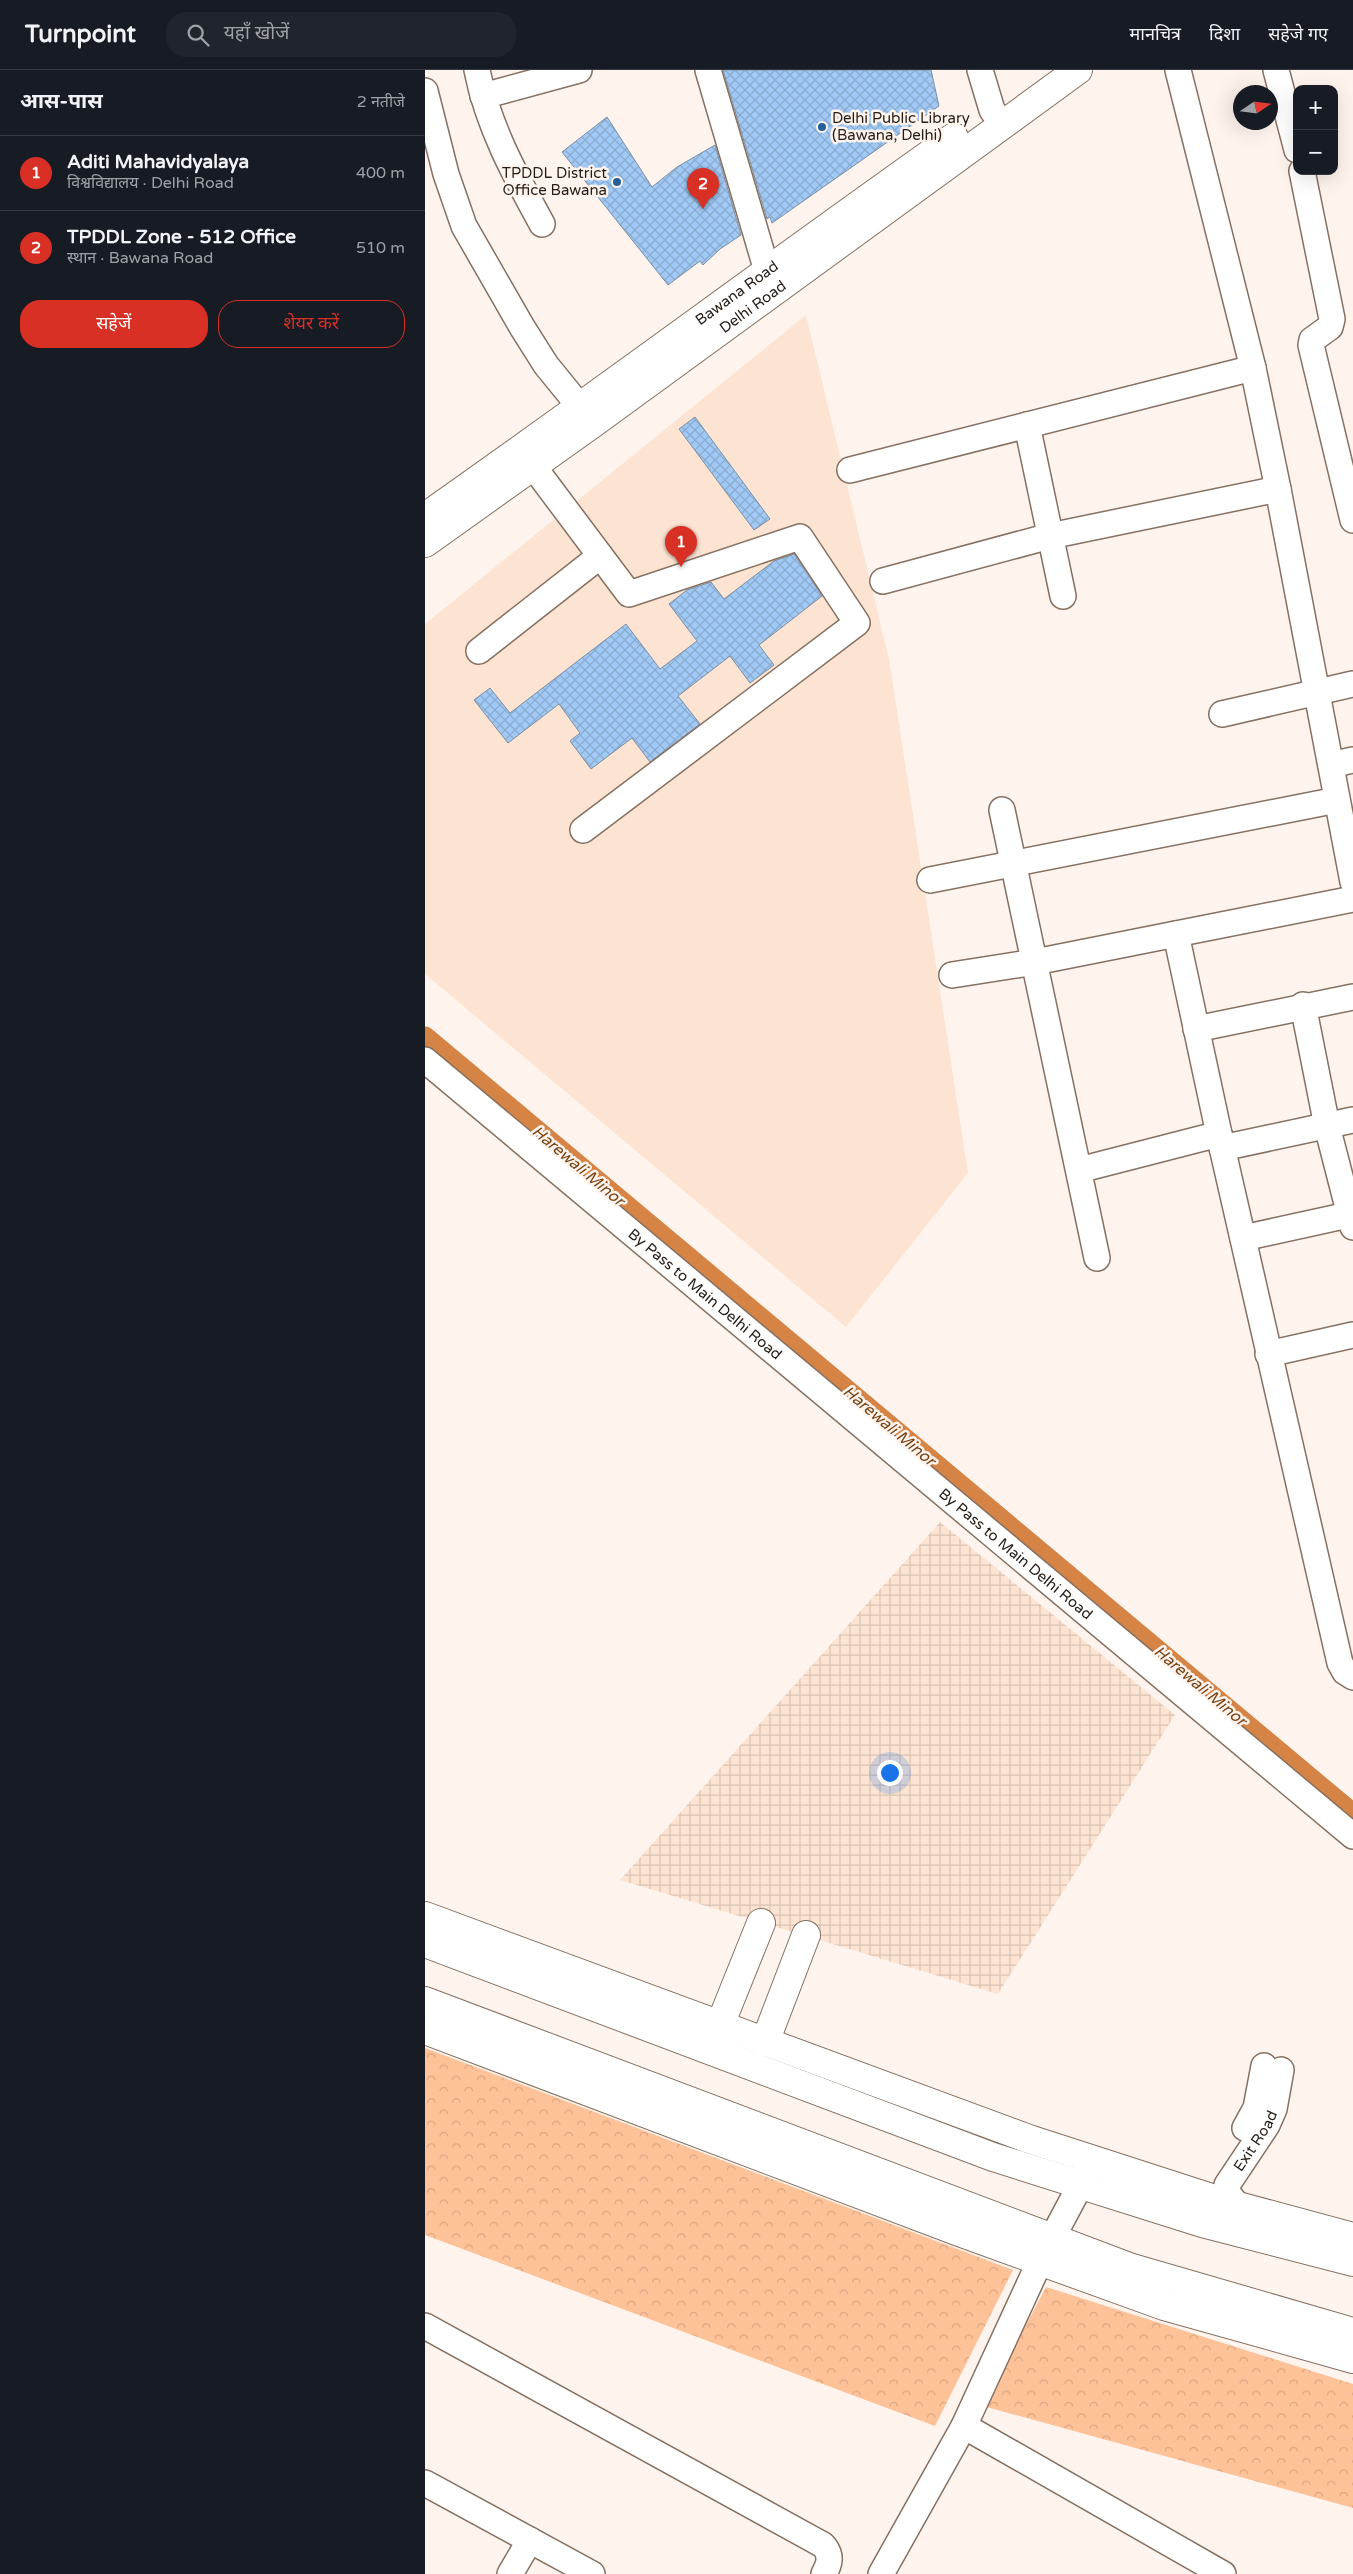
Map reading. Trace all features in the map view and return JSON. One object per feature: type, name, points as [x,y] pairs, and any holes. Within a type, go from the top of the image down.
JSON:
[{"type":"main road","name":"Bawana Road","points":[[425,516],[772,279],[998,117],[1048,70]]},
{"type":"main road","points":[[998,117],[1078,70]]},
{"type":"main road","name":"Delhi Road","points":[[425,543],[533,466],[772,279]]},
{"type":"main road","points":[[425,1916],[1029,2139],[1197,2194],[1353,2237]]},
{"type":"main road","points":[[720,2025],[761,1923]]},
{"type":"main road","points":[[765,2042],[806,1935]]},
{"type":"main road","points":[[425,1944],[993,2157],[1202,2223],[1353,2262]]},
{"type":"main road","points":[[425,2001],[1047,2250],[1164,2306],[1353,2359]]},
{"type":"main road","points":[[425,2030],[1047,2250],[1132,2268],[1353,2332]]},
{"type":"street","points":[[477,70],[495,132],[542,224]]},
{"type":"street","points":[[483,96],[579,70]]},
{"type":"street","points":[[708,70],[772,279]]},
{"type":"street","points":[[981,70],[998,117]]},
{"type":"street","points":[[1178,70],[1253,368],[1317,693],[1342,762],[1337,800],[1353,882]]},
{"type":"street","points":[[1276,70],[1293,135]]},
{"type":"street","points":[[425,94],[446,174],[464,226],[522,327],[547,365],[581,408]]},
{"type":"street","points":[[1303,175],[1333,319],[1330,327],[1314,337],[1311,345],[1353,520]]},
{"type":"street","points":[[850,470],[1253,368]]},
{"type":"street","points":[[1027,426],[1063,596]]},
{"type":"street","points":[[533,466],[629,594],[800,537],[857,623],[583,830]]},
{"type":"street","points":[[883,581],[1050,536],[1278,489]]},
{"type":"street","points":[[479,650],[600,556]]},
{"type":"street","points":[[1222,714],[1353,684]]},
{"type":"street","points":[[930,880],[1337,800]]},
{"type":"street","points":[[1002,810],[1097,1258]]},
{"type":"street","points":[[952,975],[1035,962],[1353,899]]},
{"type":"street","points":[[1176,934],[1221,1142],[1340,1663],[1345,1672],[1353,1677]]},
{"type":"street","points":[[1196,1029],[1353,997]]},
{"type":"street","points":[[1243,1238],[1352,1219],[1327,1126],[1303,1006]]},
{"type":"street","name":"By Pass to Main Delhi Road","points":[[425,1060],[1353,1836]]},
{"type":"street","points":[[1079,1170],[1221,1142],[1327,1126],[1353,1120]]},
{"type":"street","points":[[1269,1354],[1353,1335]]},
{"type":"street","name":"Exit Road","points":[[1197,2194],[1207,2190],[1215,2183],[1256,2108],[1273,2068],[1274,2109],[1267,2125],[1227,2185],[1226,2191],[1238,2206]]},
{"type":"street","points":[[881,2574],[964,2426],[1047,2250],[1082,2185],[1093,2160]]},
{"type":"street","points":[[425,2326],[823,2545],[828,2551],[830,2560],[824,2574]]},
{"type":"street","points":[[964,2426],[1223,2574]]},
{"type":"street","points":[[425,2483],[592,2574]]},
{"type":"street","points":[[510,2574],[530,2540]]},
{"type":"shaded area","points":[[806,315],[889,659],[968,1173],[846,1327],[425,974],[425,624]]},
{"type":"shaded area","points":[[940,1522],[1175,1715],[998,1994],[620,1880]]},
{"type":"green space","points":[[425,2048],[1013,2270],[935,2426],[425,2235]]},
{"type":"green space","points":[[1046,2287],[1353,2384],[1353,2508],[983,2406]]},
{"type":"building","name":"Delhi Public Library (Bawana, Delhi)","points":[[723,70],[931,70],[939,106],[772,223],[770,217],[767,219]]},
{"type":"building","points":[[607,117],[652,187],[677,167],[715,145],[741,235],[720,249],[703,265],[700,261],[668,285],[562,152]]},
{"type":"building","points":[[695,417],[770,519],[754,530],[679,429]]},
{"type":"building","points":[[794,554],[822,596],[759,645],[774,665],[750,683],[730,656],[678,696],[700,724],[650,762],[632,738],[591,769],[570,741],[580,733],[559,704],[508,743],[474,700],[490,688],[510,713],[626,624],[660,669],[697,641],[669,604],[687,590],[711,582],[724,599],[774,561]]},
{"type":"waterway","name":"Harewali Minor","points":[[425,1037],[1353,1814]]},
{"type":"place","name":"Delhi Public Library (Bawana, Delhi)","points":[[822,127]]},
{"type":"place","name":"TPDDL District Office Bawana","points":[[617,182]]},
{"type":"place","name":"TPDDL Zone - 512 Office","points":[[703,209]]},
{"type":"place","name":"Aditi Mahavidyalaya","points":[[681,567]]}]
